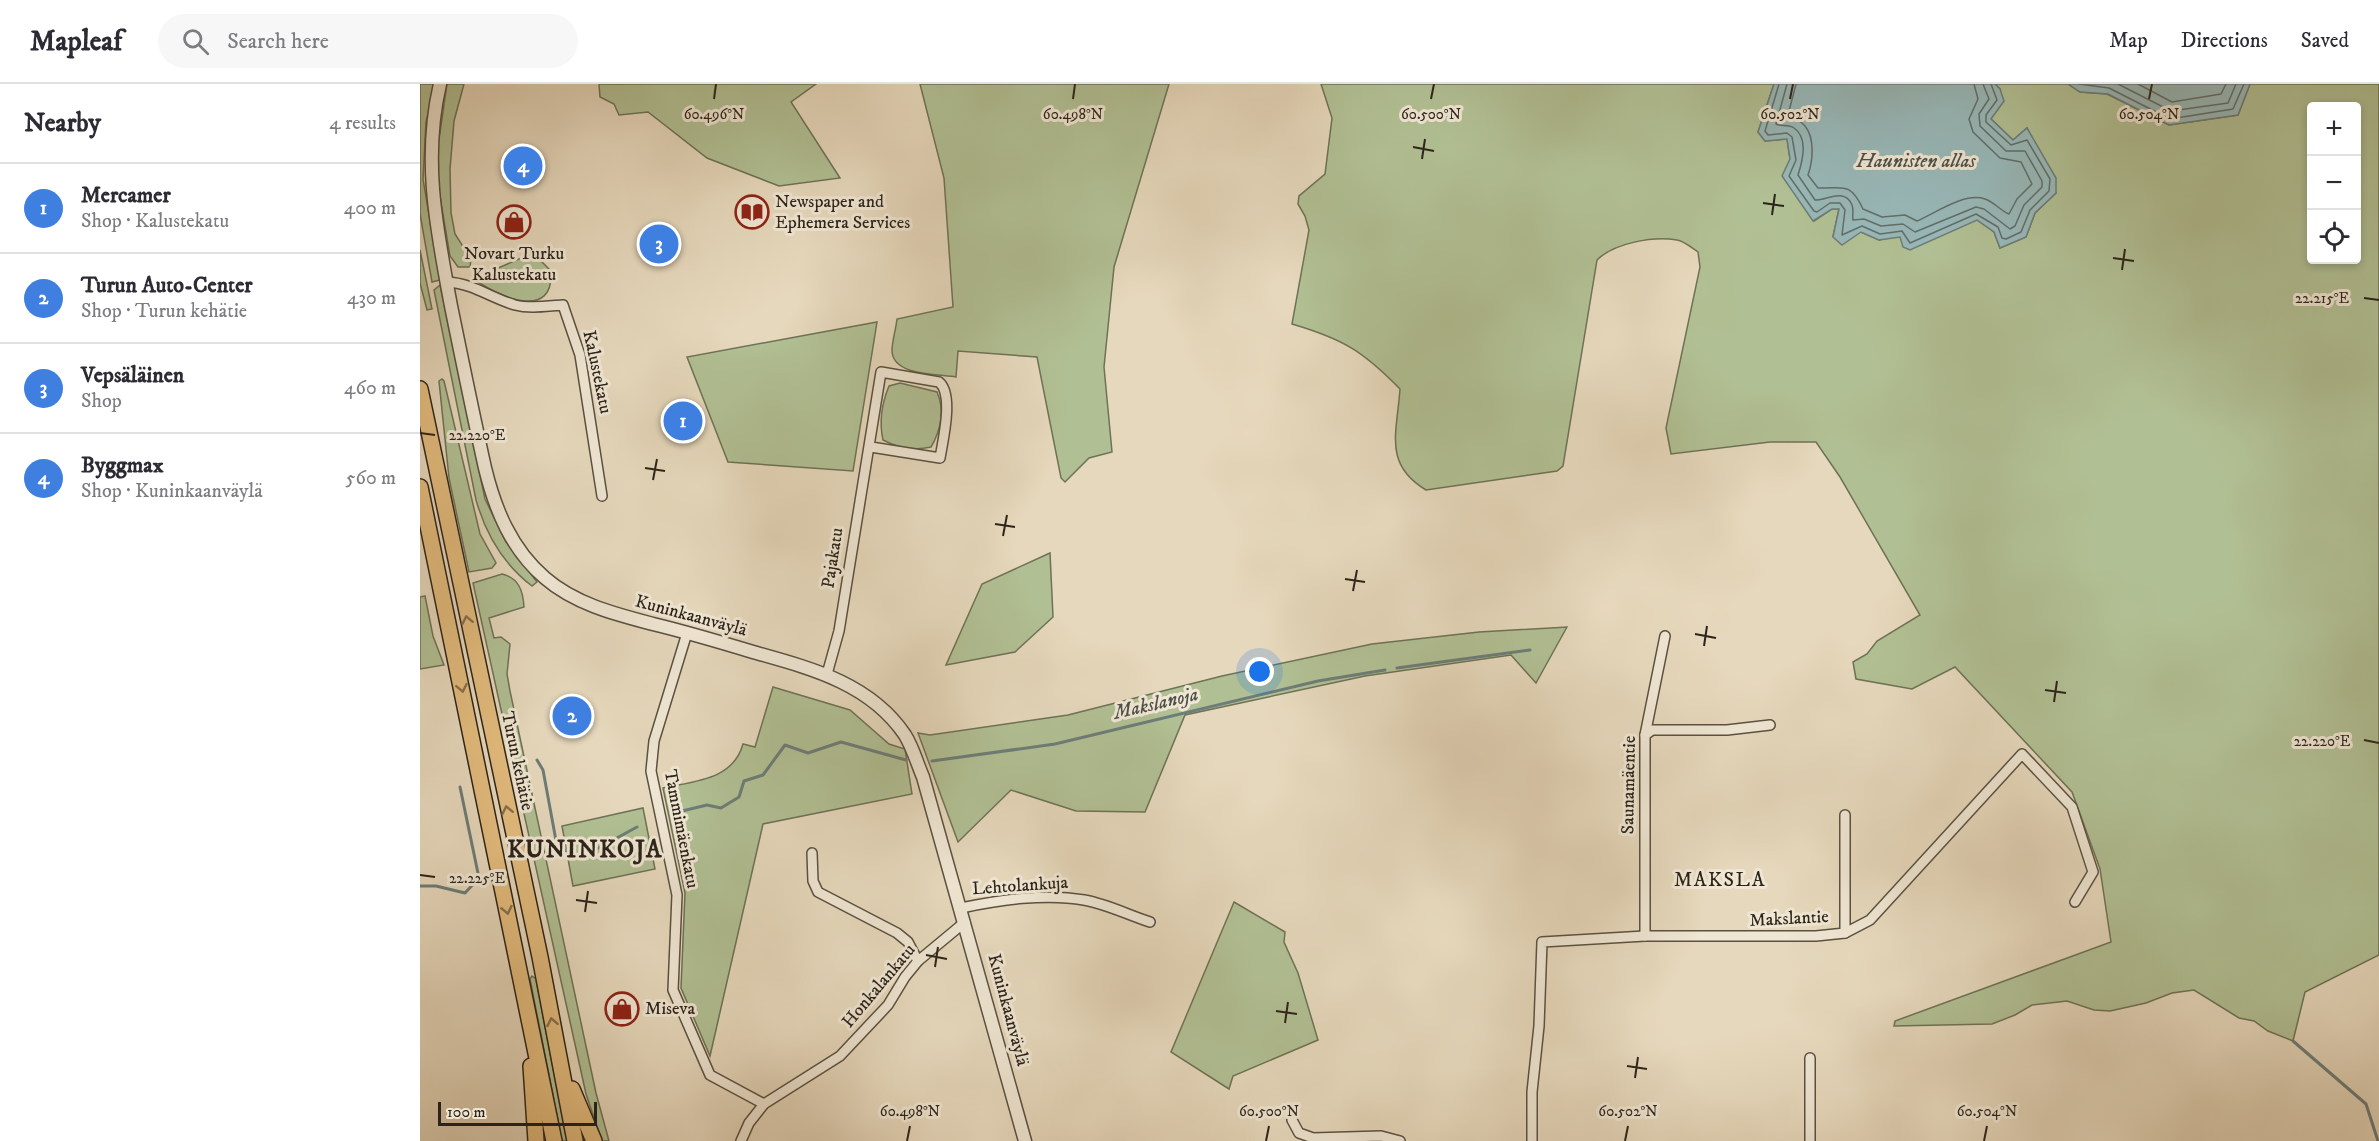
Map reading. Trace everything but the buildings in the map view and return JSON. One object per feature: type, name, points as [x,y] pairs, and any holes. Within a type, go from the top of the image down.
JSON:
[{"type":"highway","name":"Turun kehätie","points":[[420,389],[575,1141]]},
{"type":"highway","points":[[420,487],[554,1141]]},
{"type":"highway","points":[[528,1012],[536,1141]]},
{"type":"highway","points":[[560,1062],[594,1141]]},
{"type":"street","name":"Kuninkaanväylä","points":[[440,84],[431,137],[430,172],[447,282],[489,484],[499,515],[519,549],[544,577],[586,604],[827,674],[855,688],[895,722],[911,746],[923,777],[1025,1141]]},
{"type":"street","name":"Kalustekatu","points":[[447,282],[464,283],[528,308],[563,305],[580,355],[602,496]]},
{"type":"street","name":"Pajakatu","points":[[827,674],[838,631],[859,502],[871,447],[881,372],[939,382],[944,386],[947,396],[940,458],[871,447]]},
{"type":"street","name":"Tammimäenkatu","points":[[687,633],[654,741],[651,771],[678,895],[673,990],[710,1075],[764,1104]]},
{"type":"street","name":"Saunamäentie","points":[[1645,936],[1645,735],[1665,636]]},
{"type":"street","points":[[1645,735],[1652,730],[1727,730],[1770,725]]},
{"type":"street","name":"Makslantie","points":[[1532,1141],[1532,1092],[1539,1026],[1542,942],[1645,936],[1768,938],[1845,933],[1870,920],[2022,754],[2072,807],[2093,872],[2075,902]]},
{"type":"street","points":[[1845,815],[1845,933]]},
{"type":"street","points":[[812,853],[813,880],[818,891],[897,933],[908,942],[918,962]]},
{"type":"street","name":"Lehtolankuja","points":[[961,908],[984,903],[1064,897],[1106,905],[1150,922]]},
{"type":"street","name":"Honkalankatu","points":[[741,1141],[749,1123],[764,1104],[840,1056],[888,1005],[904,977],[965,922]]},
{"type":"street","points":[[1810,1058],[1810,1141]]},
{"type":"street","points":[[1292,1120],[1299,1133],[1313,1138],[1381,1136],[1400,1141]]},
{"type":"green space","points":[[420,84],[435,84],[426,122],[423,179],[440,280],[432,282],[420,214]]},
{"type":"green space","points":[[447,84],[464,84],[454,121],[450,169],[451,213],[455,234],[471,259],[470,267],[458,267],[450,256],[435,167]]},
{"type":"green space","points":[[599,84],[816,84],[791,102],[840,178],[779,186],[707,158],[648,112],[619,115],[614,104],[600,97]]},
{"type":"green space","points":[[920,84],[1169,84],[1114,267],[1104,367],[1112,452],[1089,458],[1065,482],[1061,478],[1037,357],[958,351],[956,377],[918,372],[900,365],[894,359],[892,347],[897,319],[953,307],[944,178]]},
{"type":"green space","points":[[1321,84],[1774,84],[1758,132],[1765,141],[1787,139],[1790,159],[1814,221],[1832,209],[1839,209],[1833,236],[1861,232],[1879,240],[1977,220],[1994,232],[2000,248],[2026,237],[2035,213],[2056,193],[2027,128],[2013,140],[1991,119],[2000,89],[1995,84],[2068,84],[2080,92],[2107,94],[2169,125],[2238,115],[2250,84],[2379,84],[2379,955],[2305,992],[2293,1041],[2268,1031],[2254,1021],[2239,1018],[2194,990],[2172,993],[2146,1003],[2110,1011],[2094,1010],[2067,1001],[2032,1005],[1992,1024],[1894,1026],[1895,1021],[2111,942],[2100,869],[2072,792],[1955,667],[1912,689],[1856,679],[1853,662],[1867,654],[1877,641],[1920,615],[1840,477],[1816,442],[1770,442],[1671,454],[1666,428],[1700,267],[1698,252],[1682,242],[1657,239],[1634,242],[1613,249],[1597,260],[1563,466],[1557,471],[1426,490],[1412,480],[1403,469],[1396,446],[1400,389],[1375,365],[1351,348],[1325,335],[1292,324],[1309,230],[1298,204],[1299,196],[1325,174],[1332,118]]},
{"type":"green space","points":[[420,250],[432,309],[427,310],[420,283]]},
{"type":"green space","points":[[528,255],[537,257],[551,271],[550,286],[544,296],[524,301],[500,294],[478,282],[482,275]]},
{"type":"green space","points":[[440,285],[485,499],[506,542],[537,582],[532,586],[512,568],[497,548],[490,537],[476,500],[434,290]]},
{"type":"green space","points":[[877,322],[853,471],[728,462],[687,357]]},
{"type":"green space","points":[[442,379],[480,534],[496,563],[492,568],[469,572],[449,478],[439,381]]},
{"type":"green space","points":[[900,383],[937,392],[941,406],[941,420],[931,447],[906,448],[883,440],[881,419],[885,399],[889,386]]},
{"type":"green space","points":[[1050,553],[1053,617],[1015,652],[946,665],[982,584]]},
{"type":"green space","points":[[502,574],[508,576],[519,586],[524,607],[489,618],[494,638],[501,637],[510,644],[507,674],[510,691],[596,1093],[609,1141],[602,1141],[586,1094],[473,583]]},
{"type":"green space","points":[[425,596],[433,636],[444,665],[420,669],[420,597]]},
{"type":"green space","points":[[1567,627],[1536,683],[1511,655],[1365,676],[1185,715],[1145,812],[1076,811],[1011,790],[958,842],[918,733],[930,735],[1068,715],[1222,676],[1372,644],[1479,632]]},
{"type":"green space","points":[[773,687],[850,710],[889,744],[905,749],[912,794],[763,824],[710,1056],[681,988],[685,893],[663,788],[711,777],[731,765],[743,744],[755,747]]},
{"type":"green space","points":[[643,808],[655,869],[573,886],[562,826]]},
{"type":"green space","points":[[1234,902],[1285,932],[1284,942],[1298,973],[1318,1040],[1233,1076],[1229,1089],[1171,1052]]},
{"type":"green space","points":[[532,976],[536,979],[567,1141],[562,1141],[530,979]]},
{"type":"water","name":"Haunisten allas","points":[[1774,84],[1995,84],[2000,89],[2004,101],[1991,119],[2013,140],[2027,128],[2056,178],[2056,193],[2035,213],[2026,237],[2000,248],[1994,232],[1977,220],[1910,250],[1903,247],[1900,237],[1879,240],[1861,232],[1842,245],[1833,237],[1839,209],[1832,209],[1813,221],[1782,176],[1790,159],[1787,139],[1765,141],[1758,132]]},
{"type":"water","points":[[2068,84],[2250,84],[2238,115],[2169,125],[2108,94],[2080,92]]},
{"type":"waterway","name":"Makslanoja","points":[[1397,668],[1530,650]]},
{"type":"waterway","name":"Makslanoja","points":[[932,761],[1055,744],[1318,681],[1385,670]]},
{"type":"waterway","name":"Makslanoja","points":[[678,812],[707,805],[721,808],[739,797],[744,781],[763,775],[785,745],[808,753],[841,742],[906,760]]},
{"type":"waterway","name":"Makslanoja","points":[[537,760],[543,770],[557,846],[580,858],[637,827]]},
{"type":"waterway","name":"Makslanoja","points":[[420,886],[436,886],[465,893],[479,878],[460,787]]},
{"type":"waterway","points":[[2293,1041],[2366,1104],[2378,1141]]},
{"type":"place","name":"Byggmax","points":[[523,166]]},
{"type":"place","name":"Newspaper and Ephemera Services","points":[[752,212]]},
{"type":"place","name":"Novart Turku Kalustekatu","points":[[514,222]]},
{"type":"place","name":"Vepsäläinen","points":[[659,244]]},
{"type":"place","name":"Mercamer","points":[[683,421]]},
{"type":"place","name":"Turun Auto-Center","points":[[572,716]]},
{"type":"place","name":"Miseva","points":[[622,1009]]},
{"type":"district","name":"KUNINKOJA","points":[[585,850]]},
{"type":"district","name":"MAKSLA","points":[[1720,880]]}]
